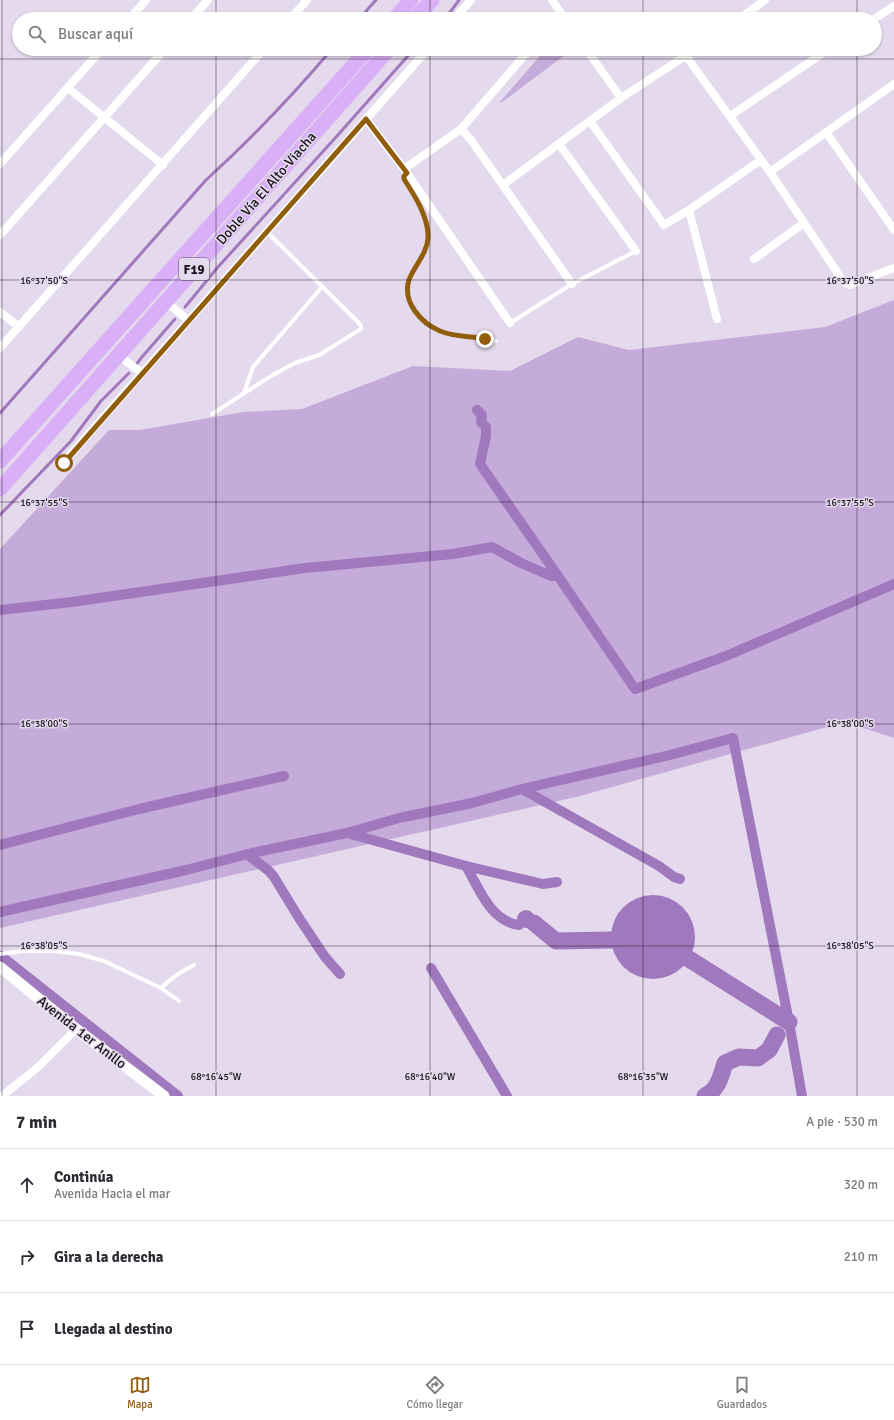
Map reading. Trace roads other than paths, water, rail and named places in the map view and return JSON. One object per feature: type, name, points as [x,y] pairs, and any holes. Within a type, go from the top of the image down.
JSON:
[{"type":"highway","points":[[400,12],[411,0]]},
{"type":"highway","points":[[421,12],[432,0]]},
{"type":"highway","name":"Doble Vía El Alto-Viacha","points":[[0,461],[362,56]]},
{"type":"highway","name":"Doble Vía El Alto-Viacha","points":[[0,489],[383,56]]},
{"type":"street","points":[[135,12],[146,0]]},
{"type":"street","points":[[197,12],[208,0]]},
{"type":"street","points":[[296,12],[307,0]]},
{"type":"street","points":[[460,12],[471,0]]},
{"type":"street","points":[[552,0],[558,12]]},
{"type":"street","points":[[748,12],[765,0]]},
{"type":"street","points":[[882,14],[894,6]]},
{"type":"street","points":[[0,164],[96,56]]},
{"type":"street","points":[[0,235],[159,56]]},
{"type":"street","points":[[0,348],[258,56]]},
{"type":"street","points":[[64,463],[188,320],[422,56]]},
{"type":"street","points":[[406,171],[461,129],[524,56]]},
{"type":"street","points":[[591,56],[621,98]]},
{"type":"street","points":[[503,185],[621,98],[686,56],[770,172],[843,281],[849,285],[894,268]]},
{"type":"street","points":[[730,116],[819,56]]},
{"type":"street","points":[[770,172],[894,84]]},
{"type":"street","points":[[68,88],[163,165]]},
{"type":"street","points":[[366,119],[406,171],[510,323]]},
{"type":"street","points":[[590,121],[664,225],[689,210],[761,160]]},
{"type":"street","points":[[461,129],[471,140],[572,284]]},
{"type":"street","points":[[826,132],[894,230]]},
{"type":"street","points":[[559,144],[636,251]]},
{"type":"street","points":[[689,210],[716,319]]},
{"type":"street","points":[[754,259],[804,223]]},
{"type":"street","points":[[165,301],[188,320]]},
{"type":"street","points":[[0,312],[19,327]]},
{"type":"street","points":[[118,354],[142,373]]},
{"type":"street","name":"Avenida 1er Anillo","points":[[0,967],[164,1096]]},
{"type":"street","points":[[2,1096],[37,1068],[76,1028]]},
{"type":"lane","points":[[406,171],[404,179],[420,207],[426,224],[428,238],[426,250],[409,281],[408,292],[412,305],[423,321],[440,331],[455,335],[472,336],[496,341]]},
{"type":"lane","points":[[212,414],[271,376],[295,363],[319,354],[361,329],[358,322],[267,232]]},
{"type":"lane","points":[[510,323],[572,284],[636,251]]},
{"type":"lane","points":[[244,393],[253,367],[322,287]]},
{"type":"lane","points":[[0,954],[23,951],[55,951],[79,954],[104,961],[132,976],[161,988],[179,1001]]},
{"type":"lane","points":[[161,988],[185,969],[194,965]]},
{"type":"waterway","points":[[365,12],[376,0]]},
{"type":"waterway","points":[[450,12],[459,0]]},
{"type":"waterway","points":[[0,413],[206,180],[271,116],[326,56]]},
{"type":"waterway","points":[[185,307],[218,267],[408,56]]},
{"type":"waterway","points":[[135,366],[175,319]]},
{"type":"waterway","points":[[0,515],[71,441],[101,401],[129,373]]},
{"type":"waterway","points":[[477,410],[482,415],[481,422],[486,427],[486,436],[480,464],[635,689],[726,656],[894,584]]},
{"type":"waterway","points":[[0,610],[72,602],[305,568],[453,554],[492,547],[521,563],[551,576],[558,576]]},
{"type":"waterway","points":[[347,833],[399,818],[472,803],[522,789],[670,755],[733,738],[789,1022],[802,1096]]},
{"type":"waterway","points":[[0,845],[139,809],[284,776]]},
{"type":"waterway","points":[[522,789],[659,866],[674,877],[680,879]]},
{"type":"waterway","points":[[0,912],[186,870],[252,853],[347,833],[466,866],[486,902],[493,910],[500,917],[519,925]]},
{"type":"waterway","points":[[247,854],[269,871],[274,877],[325,957],[340,974]]},
{"type":"waterway","points":[[466,866],[543,884],[557,882]]},
{"type":"waterway","points":[[534,923],[556,941],[611,940]]},
{"type":"waterway","points":[[1,956],[178,1096]]},
{"type":"waterway","points":[[689,959],[789,1022]]},
{"type":"waterway","points":[[431,968],[507,1096]]},
{"type":"waterway","points":[[705,1096],[716,1086],[725,1063],[739,1057],[758,1058],[769,1050],[777,1035]]}]
